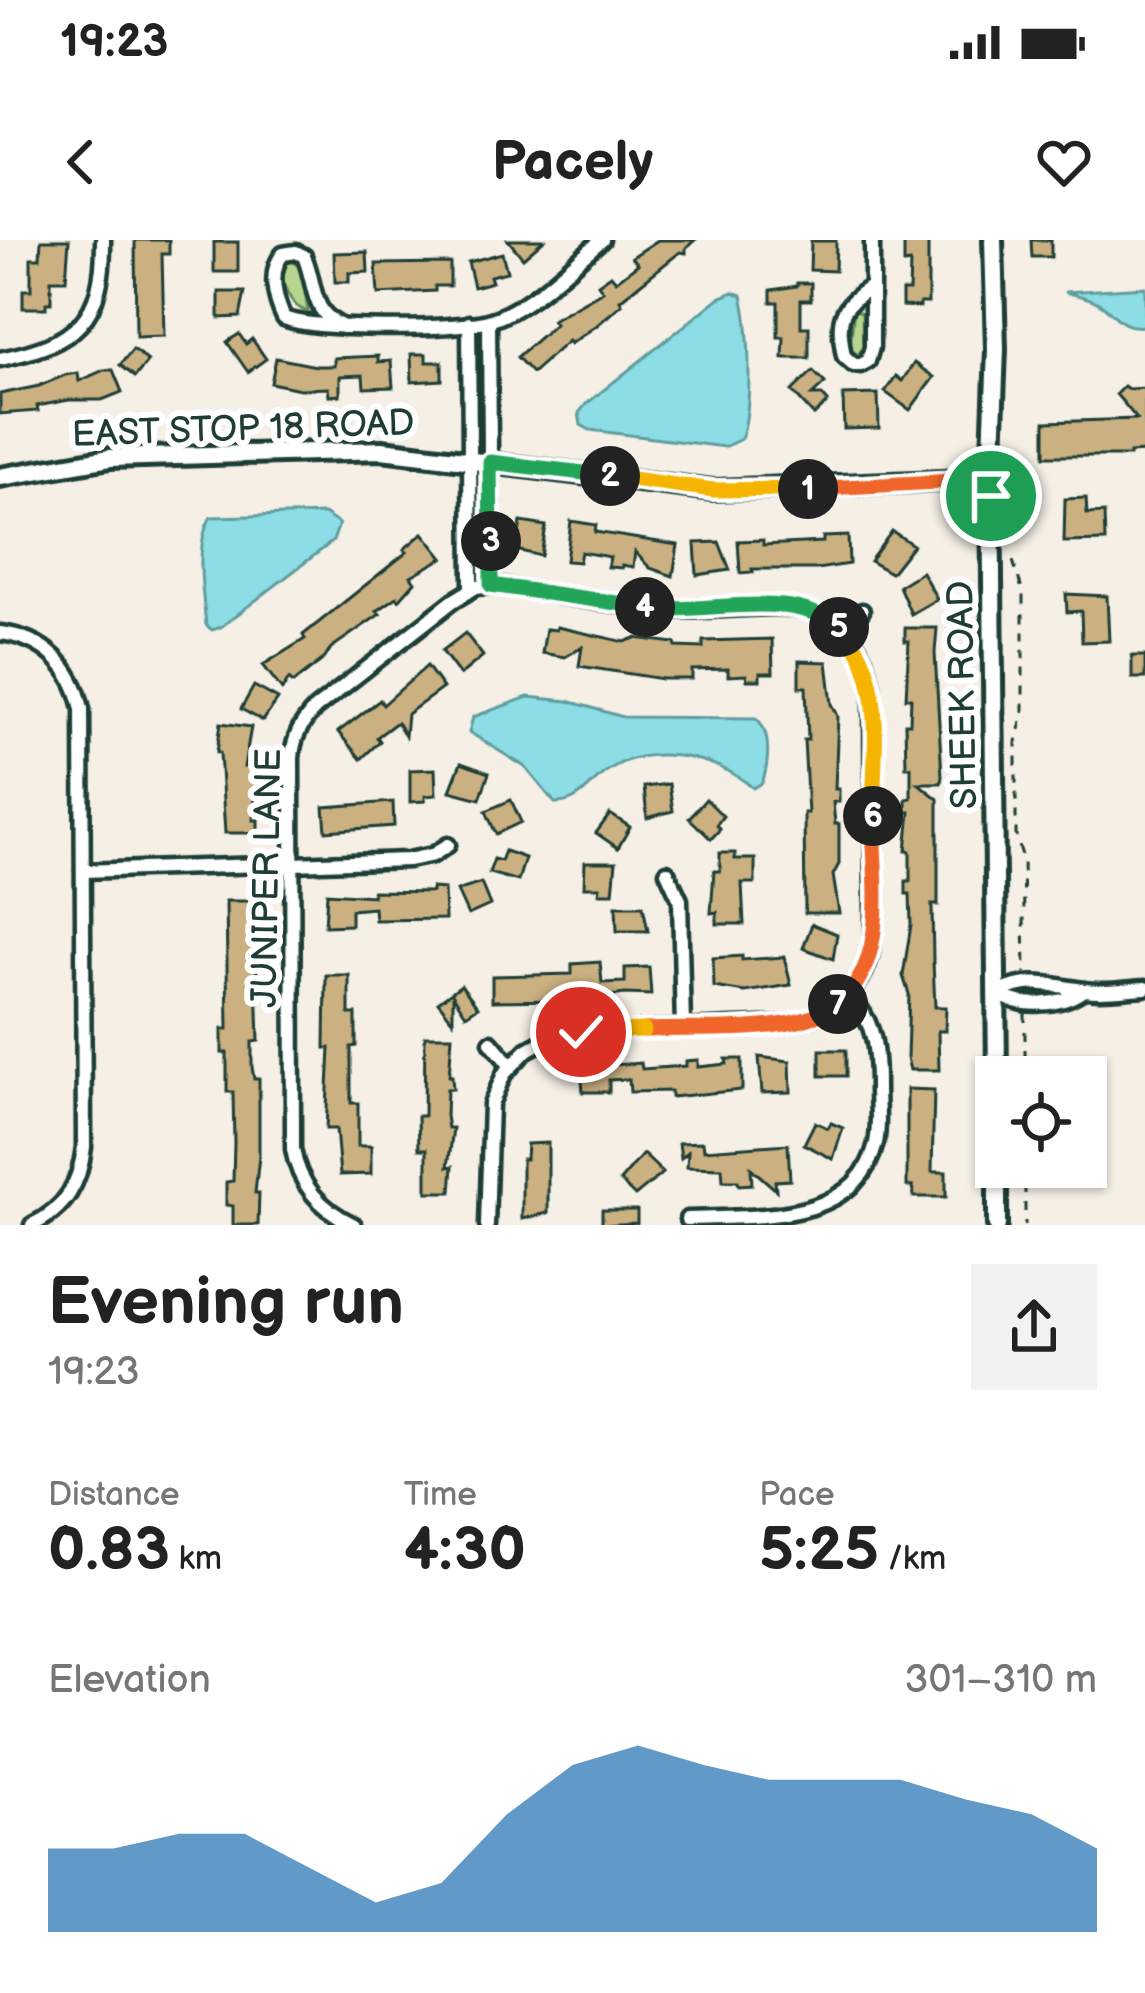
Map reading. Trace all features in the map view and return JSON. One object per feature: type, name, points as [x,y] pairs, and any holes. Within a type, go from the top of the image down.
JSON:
[{"type":"street","points":[[0,359],[42,350],[84,322],[102,279],[103,240]]},
{"type":"street","points":[[343,327],[315,304],[304,256],[283,254],[275,263],[274,280],[284,319],[343,327],[469,323],[489,321],[538,292],[602,240]]},
{"type":"street","points":[[872,240],[872,286],[871,355],[854,365],[844,356],[842,314],[847,302],[872,286]]},
{"type":"street","name":"SHEEK ROAD","points":[[993,240],[998,1056]]},
{"type":"street","points":[[489,321],[491,585]]},
{"type":"street","points":[[469,323],[471,589],[491,585],[673,610],[787,606],[814,611],[845,632],[865,662],[872,697],[872,950],[850,994],[822,1015],[798,1022],[558,1036],[538,1044],[510,1065],[494,1092],[489,1116],[488,1225]]},
{"type":"street","name":"EAST STOP 18 ROAD","points":[[0,477],[110,458],[382,450],[713,490],[991,479]]},
{"type":"street","name":"JUNIPER LANE","points":[[354,1225],[312,1196],[295,1160],[292,750],[303,723],[316,708],[471,589]]},
{"type":"street","points":[[845,632],[862,611]]},
{"type":"street","points":[[0,633],[27,639],[52,653],[79,695],[85,1147],[81,1172],[56,1211],[32,1225]]},
{"type":"street","points":[[83,872],[423,858],[443,851],[448,844]]},
{"type":"street","points":[[668,872],[680,900],[683,1028]]},
{"type":"street","points":[[997,994],[1029,1003],[1065,1000],[1082,991],[1145,988]]},
{"type":"street","points":[[687,1219],[809,1212],[845,1192],[864,1172],[877,1134],[877,1048],[866,1014],[850,994]]},
{"type":"street","points":[[491,1042],[510,1065]]},
{"type":"street","points":[[998,1188],[998,1225]]},
{"type":"path","points":[[1013,561],[1023,592],[1016,836],[1023,859],[1025,969]]},
{"type":"path","points":[[1025,1016],[1025,1056]]},
{"type":"path","points":[[1025,1188],[1025,1225]]},
{"type":"green space","points":[[292,260],[301,269],[308,312],[296,305],[285,287],[282,266]]},
{"type":"green space","points":[[854,309],[862,313],[863,349],[857,355],[850,348]]},
{"type":"green space","points":[[480,338],[483,430],[480,433],[477,341]]},
{"type":"water","points":[[1145,287],[1145,326],[1126,324],[1098,302],[1065,292]]},
{"type":"water","points":[[733,292],[742,295],[748,347],[749,388],[741,439],[724,447],[581,425],[579,413],[586,404],[719,298]]},
{"type":"water","points":[[324,514],[339,524],[333,541],[221,627],[212,630],[206,625],[201,555],[211,517]]},
{"type":"water","points":[[528,697],[568,701],[623,717],[756,718],[765,731],[768,749],[762,783],[753,788],[703,761],[645,756],[610,769],[572,800],[555,803],[525,767],[469,732],[473,717]]},
{"type":"building","points":[[41,240],[69,240],[66,280],[51,280],[51,303],[46,308],[23,308],[23,290],[31,290],[31,258],[40,258]]},
{"type":"building","points":[[135,240],[169,240],[169,254],[162,254],[164,336],[136,337]]},
{"type":"building","points":[[508,240],[544,240],[523,258]]},
{"type":"building","points":[[658,240],[695,240],[686,253],[680,252],[620,300],[622,304],[596,326],[568,341],[532,373],[517,357],[555,324],[552,320],[603,291],[598,284],[611,275],[616,281],[638,264],[632,257]]},
{"type":"building","points":[[904,240],[928,240],[928,303],[920,307],[902,306],[902,291],[909,291],[910,263],[904,264]]},
{"type":"building","points":[[1031,240],[1051,240],[1051,257],[1032,257]]},
{"type":"building","points":[[811,241],[836,241],[835,271],[810,270]]},
{"type":"building","points":[[214,242],[238,242],[238,272],[214,272]]},
{"type":"building","points":[[367,252],[368,272],[349,273],[349,282],[335,282],[334,253]]},
{"type":"building","points":[[502,253],[507,272],[474,287],[468,262]]},
{"type":"building","points":[[450,263],[450,286],[378,294],[376,264]]},
{"type":"building","points":[[811,283],[811,300],[801,300],[801,327],[809,327],[809,358],[783,358],[778,302],[771,302],[771,290]]},
{"type":"building","points":[[219,292],[245,292],[240,317],[219,318]]},
{"type":"building","points":[[239,334],[246,344],[252,339],[266,359],[248,372],[227,342]]},
{"type":"building","points":[[133,349],[148,361],[135,377],[120,365]]},
{"type":"building","points":[[411,354],[426,354],[426,362],[442,362],[442,380],[412,382]]},
{"type":"building","points":[[378,356],[378,362],[391,361],[393,387],[364,388],[363,375],[340,376],[340,395],[329,396],[328,388],[271,383],[276,358],[334,366],[334,358]]},
{"type":"building","points":[[914,363],[934,377],[910,410],[885,392],[896,376],[902,381]]},
{"type":"building","points":[[113,370],[122,392],[102,400],[69,400],[37,406],[38,411],[0,414],[0,394],[65,375],[78,373],[79,381]]},
{"type":"building","points":[[813,371],[825,383],[812,395],[822,395],[828,402],[814,415],[792,391]]},
{"type":"building","points":[[1124,386],[1145,388],[1145,452],[1045,456],[1045,422],[1137,419],[1116,394]]},
{"type":"building","points":[[878,394],[879,428],[844,429],[843,395]]},
{"type":"building","points":[[1086,498],[1087,514],[1104,513],[1105,541],[1064,542],[1065,499]]},
{"type":"building","points":[[571,521],[596,525],[595,532],[678,545],[673,576],[650,568],[635,552],[633,567],[608,567],[610,557],[581,552],[579,562],[566,561]]},
{"type":"building","points":[[521,522],[546,526],[541,556],[516,550]]},
{"type":"building","points":[[892,531],[913,545],[891,573],[870,561]]},
{"type":"building","points":[[423,533],[443,558],[411,576],[415,582],[399,600],[377,611],[380,614],[331,648],[293,683],[289,679],[282,690],[263,665],[305,639],[303,635],[407,552],[404,549]]},
{"type":"building","points":[[848,536],[849,564],[740,573],[738,541],[763,540],[763,545]]},
{"type":"building","points":[[719,542],[730,570],[697,575],[695,543]]},
{"type":"building","points":[[922,572],[937,599],[911,614],[899,586]]},
{"type":"building","points":[[1066,594],[1107,596],[1109,641],[1082,642],[1081,611],[1067,612]]},
{"type":"building","points":[[557,627],[625,642],[635,638],[675,643],[676,647],[703,648],[703,641],[772,639],[773,673],[747,680],[746,675],[728,676],[728,669],[692,670],[692,679],[663,679],[579,666],[582,647],[565,657],[542,653],[546,629]]},
{"type":"building","points":[[905,628],[937,628],[942,776],[941,783],[918,783],[938,799],[933,962],[935,1007],[946,1007],[945,1031],[938,1031],[939,1070],[910,1070],[907,1058],[909,994],[903,976],[911,925],[910,894],[906,894],[910,812],[906,812],[906,799],[911,798],[911,767],[906,767],[905,723],[910,723],[911,698],[906,698],[909,641],[905,641]]},
{"type":"building","points":[[465,633],[483,656],[460,675],[442,651]]},
{"type":"building","points":[[1132,656],[1145,656],[1145,678],[1132,678]]},
{"type":"building","points":[[799,661],[827,662],[838,716],[835,789],[839,789],[839,802],[833,802],[835,824],[839,824],[839,864],[833,875],[839,913],[805,913],[804,740],[808,740],[806,687],[799,687]]},
{"type":"building","points":[[427,666],[443,688],[407,714],[405,736],[397,722],[377,737],[380,741],[361,759],[338,732],[380,700],[383,705]]},
{"type":"building","points":[[254,686],[278,699],[263,721],[241,709]]},
{"type":"building","points":[[221,723],[251,727],[244,767],[251,767],[251,779],[257,780],[253,820],[258,820],[258,833],[225,833],[217,752]]},
{"type":"building","points":[[461,763],[489,773],[480,799],[450,791]]},
{"type":"building","points":[[435,769],[436,795],[410,802],[410,770]]},
{"type":"building","points":[[669,784],[673,811],[647,818],[644,787]]},
{"type":"building","points":[[706,799],[723,816],[711,839],[689,818]]},
{"type":"building","points":[[511,800],[521,822],[496,834],[486,811]]},
{"type":"building","points":[[393,802],[394,826],[326,831],[324,807]]},
{"type":"building","points":[[610,814],[630,827],[618,848],[596,833]]},
{"type":"building","points":[[505,851],[525,858],[518,881],[489,873],[494,859],[501,861]]},
{"type":"building","points":[[720,853],[755,859],[755,883],[742,883],[744,924],[717,924],[717,912],[711,913]]},
{"type":"building","points":[[585,862],[616,862],[613,893],[584,887]]},
{"type":"building","points":[[481,883],[490,905],[468,915],[457,891]]},
{"type":"building","points":[[432,888],[444,889],[445,919],[375,920],[374,908],[351,910],[351,925],[325,926],[327,893],[373,896],[373,891],[432,892]]},
{"type":"building","points":[[226,901],[258,901],[259,1041],[252,1042],[252,1067],[254,1079],[259,1079],[258,1225],[233,1225],[233,1206],[226,1205],[226,1182],[233,1181],[234,1143],[233,1092],[227,1092],[227,1053],[222,1053],[222,1029],[228,1029]]},
{"type":"building","points":[[616,906],[643,906],[648,931],[617,931]]},
{"type":"building","points":[[812,924],[837,934],[833,959],[803,948]]},
{"type":"building","points":[[742,956],[742,960],[784,957],[791,985],[745,992],[714,987],[713,958]]},
{"type":"building","points":[[600,962],[602,983],[625,982],[625,968],[649,967],[651,995],[492,1001],[492,976],[572,974],[572,964]]},
{"type":"building","points":[[326,975],[349,975],[349,1014],[356,1014],[351,1103],[358,1103],[358,1146],[371,1146],[371,1174],[340,1175],[336,1129],[326,1129],[330,1048],[325,1048]]},
{"type":"building","points":[[461,985],[478,1007],[466,1015],[453,995],[453,1021],[438,1002]]},
{"type":"building","points":[[425,1036],[452,1036],[449,1076],[453,1089],[447,1089],[446,1116],[448,1128],[453,1128],[448,1167],[453,1166],[451,1192],[427,1192],[427,1149],[419,1149]]},
{"type":"building","points":[[820,1050],[846,1050],[846,1076],[820,1076]]},
{"type":"building","points":[[759,1057],[790,1061],[791,1092],[762,1093]]},
{"type":"building","points":[[726,1059],[742,1059],[742,1090],[671,1097],[671,1091],[630,1092],[629,1079],[609,1080],[609,1092],[583,1092],[581,1067],[641,1063],[642,1069],[686,1066],[686,1061],[698,1060],[698,1067],[727,1064]]},
{"type":"building","points":[[907,1089],[934,1090],[932,1172],[946,1172],[946,1197],[914,1197],[913,1186],[907,1186]]},
{"type":"building","points":[[815,1122],[843,1128],[833,1159],[804,1144]]},
{"type":"building","points":[[703,1142],[704,1150],[788,1144],[790,1180],[775,1181],[776,1190],[751,1168],[752,1184],[739,1185],[738,1181],[723,1181],[722,1168],[687,1167],[688,1152],[681,1158],[679,1143]]},
{"type":"building","points":[[548,1143],[548,1213],[522,1219],[522,1159],[526,1159],[527,1144]]},
{"type":"building","points":[[643,1154],[663,1173],[635,1196],[620,1181]]},
{"type":"building","points":[[602,1210],[637,1210],[637,1223],[602,1225]]},
{"type":"route","points":[[581,1032],[785,1024],[822,1015],[851,993],[870,960],[873,938],[872,686],[853,640],[824,616],[802,608],[673,610],[491,585],[490,462],[713,490],[991,479],[991,496]]}]
